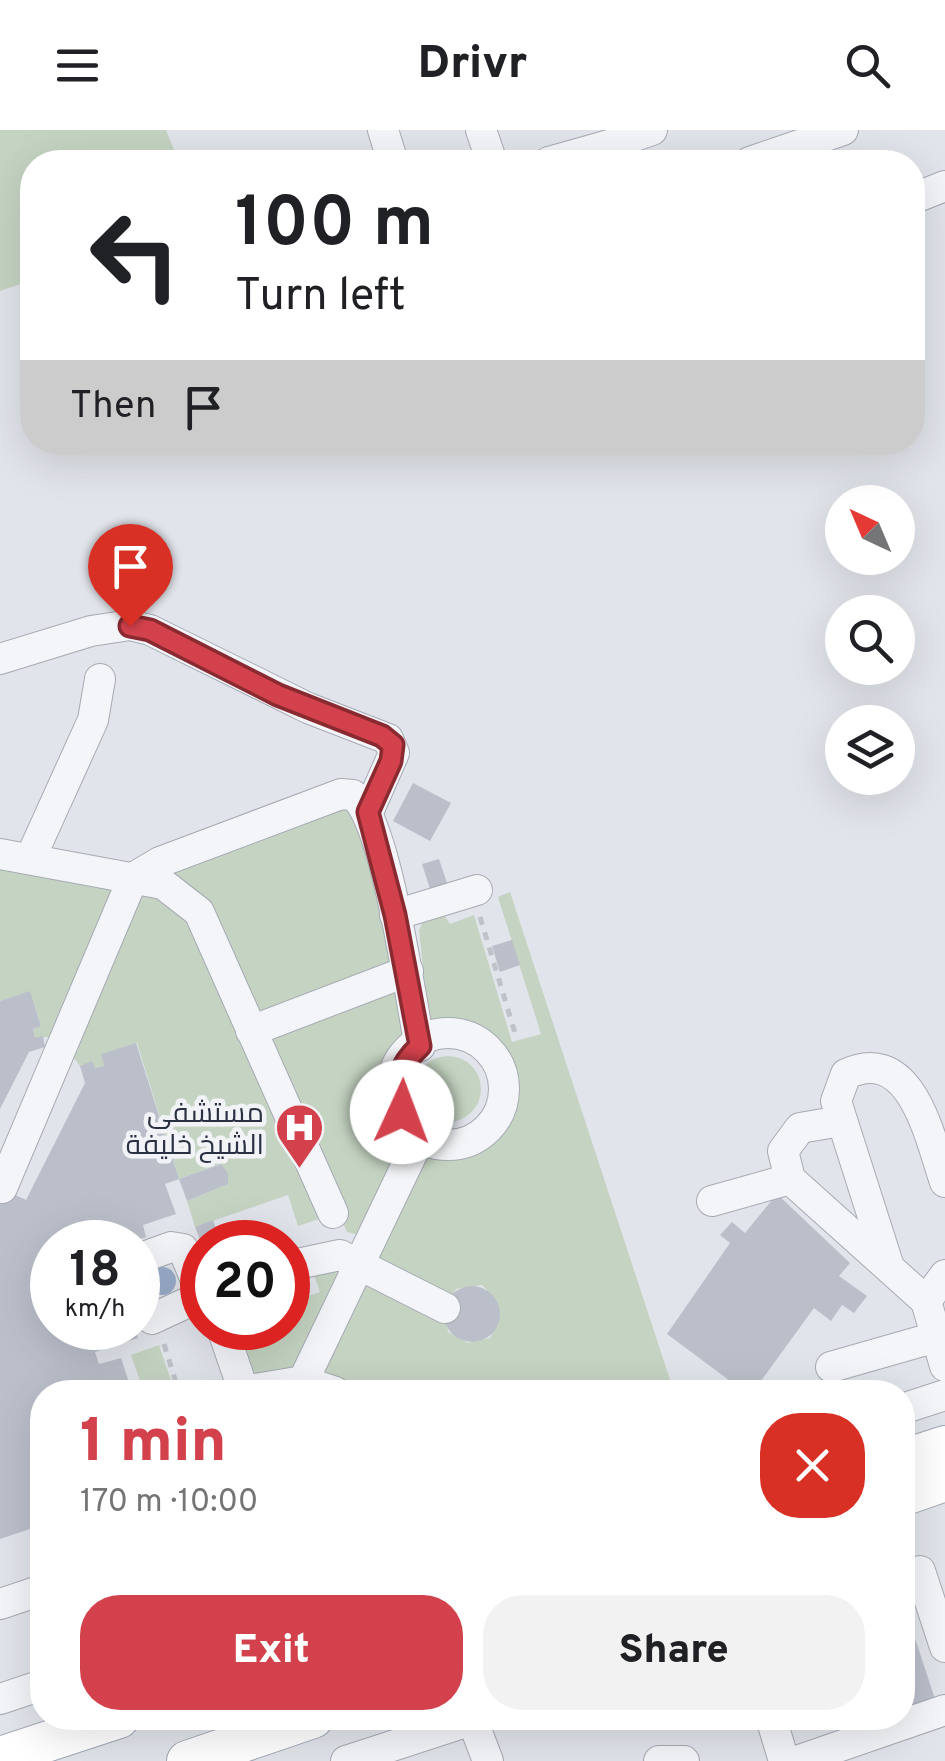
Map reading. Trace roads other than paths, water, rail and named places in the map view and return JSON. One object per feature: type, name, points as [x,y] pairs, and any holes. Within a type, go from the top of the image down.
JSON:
[{"type":"main road","points":[[915,1456],[945,1446]]},
{"type":"main road","points":[[915,1491],[945,1481]]},
{"type":"main road","points":[[915,1520],[945,1510]]},
{"type":"main road","points":[[0,1757],[82,1730]]},
{"type":"main road","points":[[195,1760],[279,1730]]},
{"type":"street","points":[[615,150],[652,130]]},
{"type":"street","points":[[785,150],[843,130]]},
{"type":"street","points":[[0,659],[110,626],[150,630],[293,702],[388,739],[394,753],[368,812]]},
{"type":"street","points":[[31,858],[94,720],[100,679]]},
{"type":"street","points":[[2,1188],[133,878],[160,862],[341,794],[353,795],[368,812],[408,971],[420,1044]]},
{"type":"street","points":[[0,854],[163,884],[199,912],[333,1213]]},
{"type":"street","points":[[395,915],[477,890]]},
{"type":"street","points":[[251,1031],[408,971]]},
{"type":"street","points":[[452,1033],[483,1044],[495,1057],[504,1089],[502,1106],[483,1134],[452,1146],[406,1128],[391,1098],[396,1065],[420,1044],[452,1033]]},
{"type":"street","points":[[889,1268],[836,1101],[846,1074],[858,1068],[878,1068],[896,1076],[910,1090],[945,1182]]},
{"type":"street","points":[[841,1120],[800,1128],[789,1138],[783,1151],[790,1179],[926,1301],[945,1366]]},
{"type":"street","points":[[303,1380],[421,1136]]},
{"type":"street","points":[[712,1202],[790,1179]]},
{"type":"street","points":[[310,1260],[329,1255],[357,1263],[446,1308]]},
{"type":"street","points":[[926,1301],[945,1274]]},
{"type":"street","points":[[831,1367],[936,1336]]},
{"type":"street","points":[[230,1350],[240,1380]]},
{"type":"street","points":[[915,1404],[945,1394]]},
{"type":"street","points":[[922,1570],[945,1647]]},
{"type":"street","points":[[0,1604],[30,1594]]},
{"type":"street","points":[[0,1700],[30,1689]]},
{"type":"street","points":[[915,1716],[945,1710]]},
{"type":"street","points":[[346,1761],[430,1748],[457,1730]]},
{"type":"street","points":[[479,1730],[488,1761]]},
{"type":"street","points":[[775,1730],[784,1761]]},
{"type":"street","points":[[797,1761],[854,1730]]},
{"type":"street","points":[[658,1761],[684,1761]]},
{"type":"water","points":[[160,1267],[175,1276],[172,1291],[160,1295]]},
{"type":"place","name":"مستشفى الشيخ خليفة","points":[[299,1170]]}]
